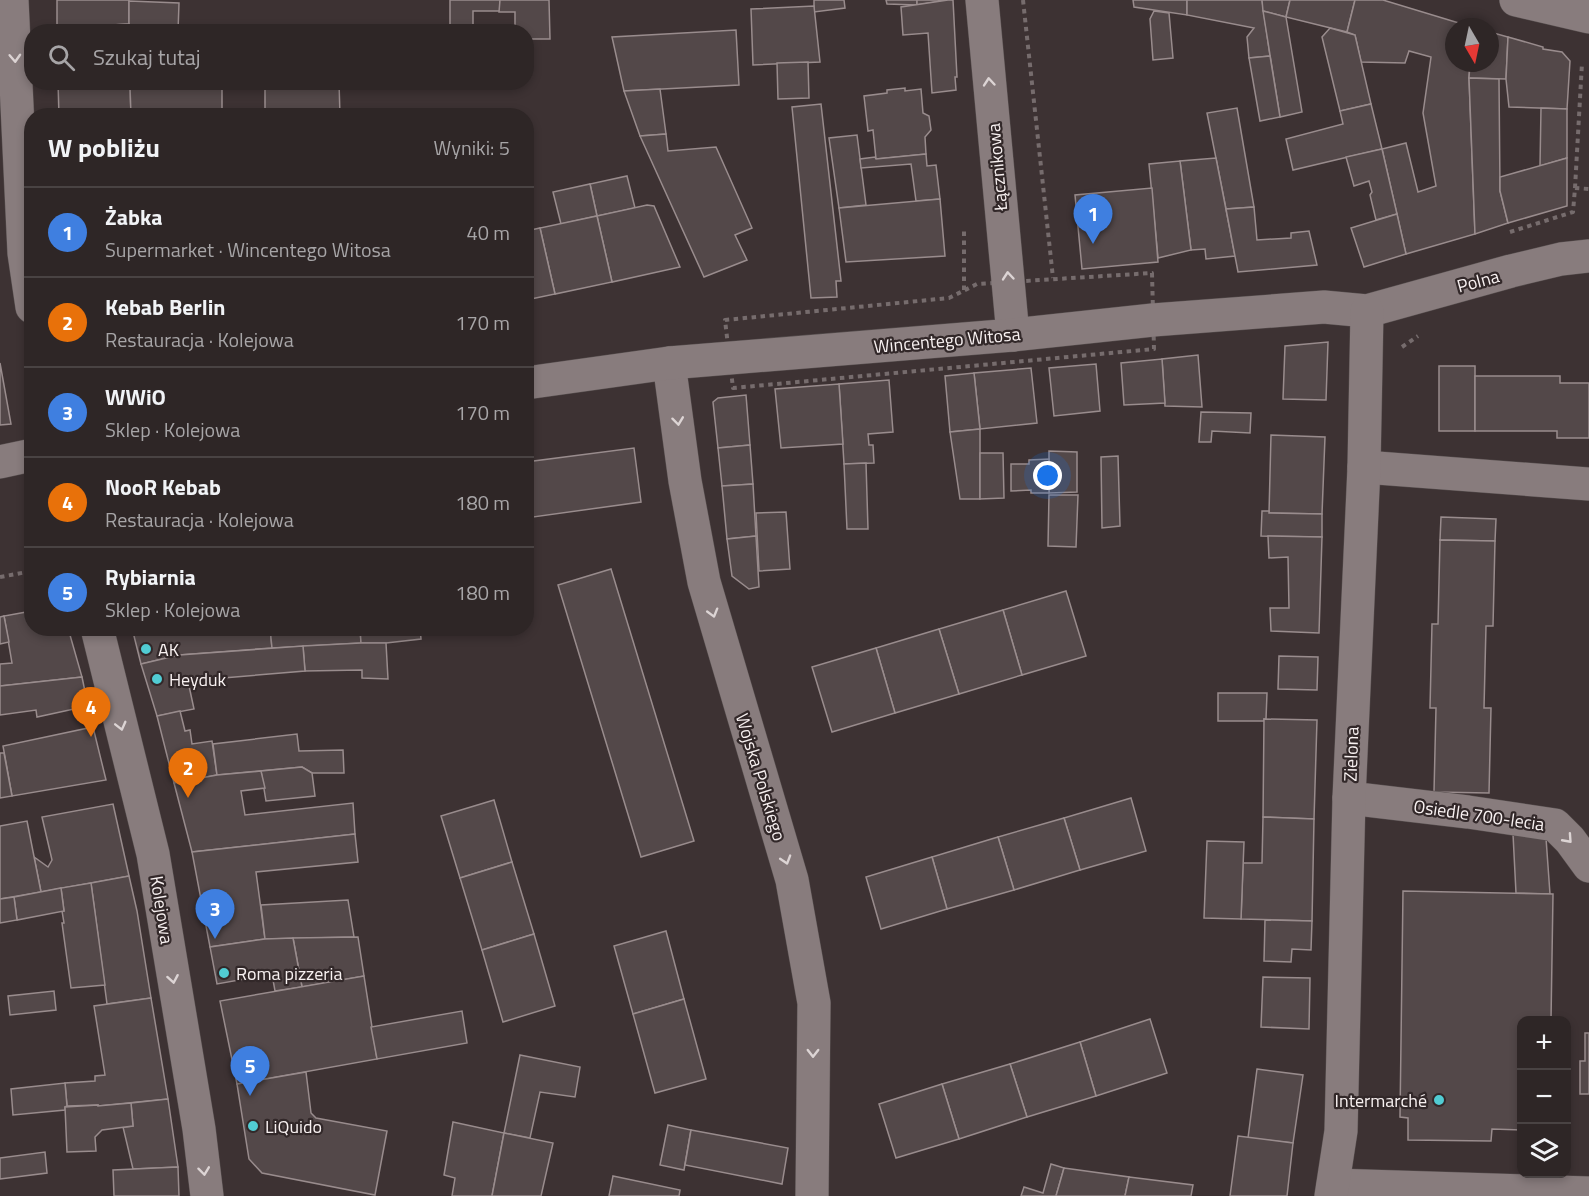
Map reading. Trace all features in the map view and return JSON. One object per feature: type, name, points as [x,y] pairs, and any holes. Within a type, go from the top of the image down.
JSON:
[{"type":"street","points":[[12,0],[24,253]]},
{"type":"street","name":"Łącznikowa","points":[[982,0],[1012,335]]},
{"type":"street","points":[[1516,0],[1589,17]]},
{"type":"street","name":"Polna","points":[[1367,311],[1561,259],[1589,256]]},
{"type":"street","name":"Wincentego Witosa","points":[[534,382],[669,363],[1012,335],[1153,320],[1312,308],[1367,311]]},
{"type":"street","name":"Zielona","points":[[1332,1191],[1341,1131],[1350,798],[1364,467],[1367,311]]},
{"type":"street","name":"Wojska Polskiego","points":[[669,363],[685,481],[704,582],[792,880],[814,1003],[812,1196]]},
{"type":"street","points":[[0,462],[24,457]]},
{"type":"street","points":[[1364,467],[1589,484]]},
{"type":"street","name":"Kolejowa","points":[[99,636],[153,854],[199,1129],[207,1196]]},
{"type":"street","name":"Osiedle 700-lecia","points":[[1350,798],[1555,825],[1570,840],[1589,866]]},
{"type":"street","points":[[1332,1191],[1589,1193]]},
{"type":"path","points":[[1023,0],[1053,278]]},
{"type":"path","points":[[1506,233],[1573,212],[1582,63]]},
{"type":"path","points":[[1575,188],[1589,189]]},
{"type":"path","points":[[1152,288],[1164,287]]},
{"type":"path","points":[[0,577],[24,572]]},
{"type":"building","points":[[57,0],[129,0],[129,24],[57,24]]},
{"type":"building","points":[[450,0],[500,0],[500,11],[473,11],[473,24],[450,24]]},
{"type":"building","points":[[500,0],[549,0],[550,39],[534,39],[534,24],[515,24],[515,12],[499,12]]},
{"type":"building","points":[[814,0],[844,0],[845,8],[814,12]]},
{"type":"building","points":[[886,0],[917,0],[917,5],[887,4]]},
{"type":"building","points":[[917,0],[948,0],[917,5]]},
{"type":"building","points":[[953,0],[956,90],[932,93],[928,33],[903,35],[901,7]]},
{"type":"building","points":[[1133,0],[1187,0],[1187,15],[1134,7]]},
{"type":"building","points":[[1187,0],[1262,0],[1270,56],[1249,58],[1247,37],[1254,28],[1187,15]]},
{"type":"building","points":[[1262,0],[1290,0],[1286,17],[1263,11]]},
{"type":"building","points":[[1290,0],[1355,0],[1347,32],[1286,17]]},
{"type":"building","points":[[1355,0],[1383,0],[1445,19],[1445,72],[1469,72],[1475,234],[1406,254],[1382,149],[1406,143],[1418,192],[1436,186],[1423,113],[1431,57],[1409,51],[1405,63],[1361,62],[1355,35],[1347,32]]},
{"type":"building","points":[[129,1],[179,3],[178,24],[129,24]]},
{"type":"building","points":[[814,6],[820,62],[753,65],[751,9]]},
{"type":"building","points":[[1154,11],[1169,13],[1173,58],[1153,60],[1150,19]]},
{"type":"building","points":[[1263,11],[1286,17],[1302,112],[1280,117]]},
{"type":"building","points":[[1330,28],[1355,35],[1371,104],[1340,111],[1322,37]]},
{"type":"building","points":[[736,30],[739,85],[624,91],[612,37]]},
{"type":"building","points":[[1499,34],[1508,37],[1506,79],[1469,78],[1469,72],[1499,72]]},
{"type":"building","points":[[1508,37],[1543,47],[1543,49],[1562,52],[1570,61],[1567,109],[1509,107],[1506,79]]},
{"type":"building","points":[[1270,56],[1280,117],[1260,121],[1249,58]]},
{"type":"building","points":[[808,62],[809,98],[778,99],[777,63]]},
{"type":"building","points":[[1469,78],[1499,79],[1500,191],[1508,223],[1475,234]]},
{"type":"building","points":[[905,88],[905,91],[921,89],[923,113],[929,116],[931,130],[925,137],[926,154],[876,159],[873,130],[868,131],[864,96]]},
{"type":"building","points":[[660,89],[666,134],[640,136],[624,91]]},
{"type":"building","points":[[58,90],[130,90],[131,108],[59,108]]},
{"type":"building","points":[[130,90],[222,90],[222,108],[131,108]]},
{"type":"building","points":[[265,90],[339,90],[340,108],[265,108]]},
{"type":"building","points":[[821,104],[841,281],[836,281],[837,297],[811,298],[792,107]]},
{"type":"building","points":[[1371,104],[1382,149],[1293,170],[1286,139],[1343,124],[1340,111]]},
{"type":"building","points":[[1237,108],[1254,207],[1226,209],[1207,113]]},
{"type":"building","points":[[1541,108],[1567,109],[1567,158],[1540,166]]},
{"type":"building","points":[[666,134],[668,151],[716,147],[752,228],[735,235],[747,260],[704,277],[640,136]]},
{"type":"building","points":[[857,135],[866,205],[839,208],[829,138]]},
{"type":"building","points":[[1382,149],[1397,214],[1376,220],[1369,181],[1354,186],[1346,157]]},
{"type":"building","points":[[926,154],[927,166],[936,165],[940,199],[916,201],[911,164],[861,168],[860,159]]},
{"type":"building","points":[[1216,158],[1235,256],[1206,259],[1205,249],[1191,250],[1180,161]]},
{"type":"building","points":[[1567,158],[1567,206],[1508,223],[1500,191],[1500,177]]},
{"type":"building","points":[[1180,161],[1191,250],[1158,258],[1149,164]]},
{"type":"building","points":[[627,176],[635,208],[597,216],[590,184]]},
{"type":"building","points":[[590,184],[597,216],[561,224],[553,192]]},
{"type":"building","points":[[1152,188],[1158,262],[1082,269],[1075,195]]},
{"type":"building","points":[[940,199],[945,256],[846,262],[839,208]]},
{"type":"building","points":[[647,205],[654,206],[680,267],[612,282],[597,216]]},
{"type":"building","points":[[1254,207],[1257,240],[1291,238],[1291,233],[1309,231],[1317,265],[1238,272],[1226,209]]},
{"type":"building","points":[[1397,214],[1406,254],[1364,267],[1351,228]]},
{"type":"building","points":[[597,216],[612,282],[555,294],[540,228]]},
{"type":"building","points":[[540,228],[555,294],[534,298],[534,229]]},
{"type":"building","points":[[1328,342],[1326,400],[1283,399],[1285,346]]},
{"type":"building","points":[[1198,355],[1202,407],[1165,406],[1162,359]]},
{"type":"building","points":[[1162,359],[1165,403],[1124,405],[1121,363]]},
{"type":"building","points":[[0,363],[11,424],[0,425]]},
{"type":"building","points":[[1096,364],[1100,411],[1054,416],[1049,368]]},
{"type":"building","points":[[1439,366],[1475,366],[1475,431],[1439,431]]},
{"type":"building","points":[[1031,368],[1037,423],[980,429],[974,373]]},
{"type":"building","points":[[974,373],[980,429],[950,432],[945,376]]},
{"type":"building","points":[[1475,376],[1560,376],[1560,383],[1589,383],[1589,438],[1557,438],[1557,431],[1475,431]]},
{"type":"building","points":[[889,380],[893,432],[868,434],[869,445],[873,445],[874,463],[844,464],[839,384]]},
{"type":"building","points":[[839,384],[843,444],[781,448],[775,389]]},
{"type":"building","points":[[746,395],[750,445],[718,448],[713,402],[718,398]]},
{"type":"building","points":[[1201,412],[1251,413],[1250,433],[1212,431],[1211,442],[1199,442]]},
{"type":"building","points":[[980,429],[980,499],[960,499],[950,432]]},
{"type":"building","points":[[1271,435],[1325,437],[1322,514],[1269,513]]},
{"type":"building","points":[[750,445],[753,484],[722,486],[718,448]]},
{"type":"building","points":[[634,448],[641,502],[534,517],[534,461]]},
{"type":"building","points":[[1049,451],[1077,452],[1077,492],[1049,493]]},
{"type":"building","points":[[980,453],[1003,453],[1004,498],[980,499]]},
{"type":"building","points":[[1118,456],[1120,526],[1102,528],[1101,457]]},
{"type":"building","points":[[1049,459],[1049,493],[1031,493],[1031,490],[1011,491],[1011,464],[1029,464],[1029,460]]},
{"type":"building","points":[[866,463],[868,529],[847,529],[844,464]]},
{"type":"building","points":[[753,484],[756,536],[727,539],[722,486]]},
{"type":"building","points":[[1049,495],[1078,495],[1076,547],[1048,546]]},
{"type":"building","points":[[1262,511],[1322,514],[1322,537],[1261,536]]},
{"type":"building","points":[[786,512],[790,569],[759,571],[756,513]]},
{"type":"building","points":[[1441,517],[1496,519],[1495,541],[1440,540]]},
{"type":"building","points":[[756,536],[759,587],[749,589],[732,576],[727,539]]},
{"type":"building","points":[[1268,536],[1322,537],[1319,633],[1271,631],[1270,608],[1289,608],[1288,557],[1269,558]]},
{"type":"building","points":[[1440,540],[1495,541],[1493,626],[1486,626],[1484,708],[1491,708],[1489,793],[1434,792],[1436,708],[1430,708],[1432,624],[1438,624]]},
{"type":"building","points":[[611,569],[694,841],[641,857],[558,585]]},
{"type":"building","points":[[1066,591],[1086,656],[1022,675],[1003,610]]},
{"type":"building","points":[[1003,610],[1022,675],[959,694],[939,629]]},
{"type":"building","points":[[24,612],[24,636],[70,636],[82,677],[0,686],[0,664],[12,663],[4,616]]},
{"type":"building","points":[[4,616],[9,642],[0,644],[0,617]]},
{"type":"building","points":[[939,629],[959,694],[895,713],[876,648]]},
{"type":"building","points":[[134,636],[271,636],[272,648],[179,655],[141,664]]},
{"type":"building","points":[[271,636],[361,636],[361,643],[272,648]]},
{"type":"building","points":[[361,636],[421,636],[421,639],[361,643]]},
{"type":"building","points":[[386,643],[388,679],[362,678],[362,670],[305,671],[303,646]]},
{"type":"building","points":[[303,646],[305,671],[223,678],[189,686],[194,709],[157,716],[141,664],[179,655]]},
{"type":"building","points":[[876,648],[895,713],[832,732],[812,667]]},
{"type":"building","points":[[1279,656],[1318,657],[1317,690],[1278,689]]},
{"type":"building","points":[[82,677],[88,706],[37,717],[36,710],[0,715],[0,686]]},
{"type":"building","points":[[1218,693],[1267,693],[1266,719],[1264,721],[1218,721]]},
{"type":"building","points":[[180,711],[185,731],[190,730],[192,744],[212,741],[217,775],[174,783],[157,716]]},
{"type":"building","points":[[1264,719],[1317,720],[1314,819],[1263,817]]},
{"type":"building","points":[[93,727],[106,780],[12,796],[3,746]]},
{"type":"building","points":[[297,734],[299,751],[343,750],[344,773],[312,773],[302,767],[217,775],[213,744]]},
{"type":"building","points":[[0,753],[4,753],[12,796],[0,798]]},
{"type":"building","points":[[302,767],[312,773],[315,796],[266,801],[261,771]]},
{"type":"building","points":[[261,771],[265,788],[241,791],[245,815],[353,803],[355,834],[192,852],[174,783],[217,775]]},
{"type":"building","points":[[1131,798],[1146,851],[1080,870],[1064,818]]},
{"type":"building","points":[[494,800],[512,862],[460,878],[441,816]]},
{"type":"building","points":[[113,804],[129,876],[41,892],[34,857],[48,867],[52,860],[42,817]]},
{"type":"building","points":[[1263,817],[1314,819],[1312,921],[1241,919],[1243,863],[1262,863]]},
{"type":"building","points":[[1064,818],[1080,870],[1014,890],[998,837]]},
{"type":"building","points":[[27,821],[41,892],[0,899],[0,826]]},
{"type":"building","points":[[355,834],[358,862],[256,872],[265,939],[210,947],[192,852]]},
{"type":"building","points":[[1513,834],[1546,838],[1550,894],[1516,893]]},
{"type":"building","points":[[998,837],[1014,890],[947,909],[932,857]]},
{"type":"building","points":[[1207,841],[1244,842],[1241,919],[1204,918]]},
{"type":"building","points":[[932,857],[947,909],[881,929],[866,877]]},
{"type":"building","points":[[512,862],[534,934],[482,950],[460,878]]},
{"type":"building","points":[[129,876],[151,998],[107,1004],[91,883]]},
{"type":"building","points":[[91,883],[105,985],[71,988],[62,923],[64,923],[62,911],[64,911],[61,888]]},
{"type":"building","points":[[61,888],[64,911],[17,920],[14,897]]},
{"type":"building","points":[[1403,891],[1553,894],[1551,1016],[1517,1016],[1517,1130],[1492,1129],[1491,1141],[1408,1140],[1408,1118],[1400,1117]]},
{"type":"building","points":[[14,897],[17,920],[0,923],[0,899]]},
{"type":"building","points":[[348,900],[354,937],[265,939],[261,905]]},
{"type":"building","points":[[1265,920],[1312,921],[1311,950],[1292,949],[1291,962],[1264,961]]},
{"type":"building","points":[[666,931],[684,999],[633,1014],[614,946]]},
{"type":"building","points":[[534,934],[555,1006],[503,1022],[482,950]]},
{"type":"building","points":[[358,937],[364,976],[302,987],[293,938]]},
{"type":"building","points":[[293,938],[302,987],[275,991],[272,974],[217,984],[210,947],[265,939]]},
{"type":"building","points":[[364,976],[377,1059],[237,1084],[220,1001]]},
{"type":"building","points":[[1263,977],[1310,978],[1309,1029],[1261,1027]]},
{"type":"building","points":[[54,991],[56,1010],[10,1015],[8,996]]},
{"type":"building","points":[[151,998],[168,1099],[98,1106],[67,1106],[65,1083],[95,1081],[95,1076],[105,1075],[94,1006]]},
{"type":"building","points":[[684,999],[706,1079],[655,1093],[633,1014]]},
{"type":"building","points":[[462,1011],[467,1043],[377,1059],[371,1027]]},
{"type":"building","points":[[1150,1019],[1167,1073],[1096,1096],[1080,1042]]},
{"type":"building","points":[[1585,1033],[1589,1033],[1589,1094],[1580,1094],[1580,1061],[1585,1061]]},
{"type":"building","points":[[1080,1042],[1096,1096],[1027,1117],[1010,1064]]},
{"type":"building","points":[[520,1055],[580,1067],[575,1097],[540,1092],[530,1138],[504,1133]]},
{"type":"building","points":[[1010,1064],[1027,1117],[959,1139],[942,1084]]},
{"type":"building","points":[[1257,1069],[1303,1075],[1293,1143],[1248,1138]]},
{"type":"building","points":[[306,1072],[311,1113],[316,1118],[387,1131],[375,1195],[262,1173],[249,1159],[237,1084]]},
{"type":"building","points":[[65,1083],[67,1106],[65,1110],[13,1115],[11,1089]]},
{"type":"building","points":[[942,1084],[959,1139],[896,1158],[879,1104]]},
{"type":"building","points":[[168,1099],[178,1167],[133,1169],[123,1127],[133,1126],[131,1103]]},
{"type":"building","points":[[131,1103],[133,1126],[102,1130],[95,1137],[96,1151],[67,1152],[65,1107]]},
{"type":"building","points":[[453,1122],[504,1133],[492,1196],[452,1196],[455,1178],[444,1175]]},
{"type":"building","points":[[668,1125],[691,1130],[684,1170],[660,1165]]},
{"type":"building","points":[[691,1130],[788,1148],[782,1184],[685,1165]]},
{"type":"building","points":[[504,1133],[553,1143],[541,1196],[492,1196]]},
{"type":"building","points":[[1238,1136],[1293,1143],[1287,1196],[1230,1196]]},
{"type":"building","points":[[45,1152],[47,1173],[0,1179],[0,1158]]},
{"type":"building","points":[[1051,1164],[1064,1168],[1056,1196],[1021,1196],[1024,1187],[1043,1193]]},
{"type":"building","points":[[178,1167],[179,1196],[114,1196],[113,1170]]},
{"type":"building","points":[[1064,1168],[1129,1177],[1125,1196],[1056,1196]]},
{"type":"building","points":[[613,1176],[680,1190],[679,1196],[609,1196]]},
{"type":"building","points":[[1129,1177],[1193,1185],[1191,1196],[1125,1196]]},
{"type":"place","name":"Żabka","points":[[1093,244]]},
{"type":"place","name":"AK","points":[[146,649]]},
{"type":"place","name":"Heyduk","points":[[157,679]]},
{"type":"place","name":"NooR Kebab","points":[[91,737]]},
{"type":"place","name":"Kebab Berlin","points":[[188,798]]},
{"type":"place","name":"WWiO","points":[[215,939]]},
{"type":"place","name":"Roma pizzeria","points":[[224,973]]},
{"type":"place","name":"Rybiarnia","points":[[250,1096]]},
{"type":"place","name":"Intermarché","points":[[1439,1100]]},
{"type":"place","name":"LiQuido","points":[[253,1126]]}]
